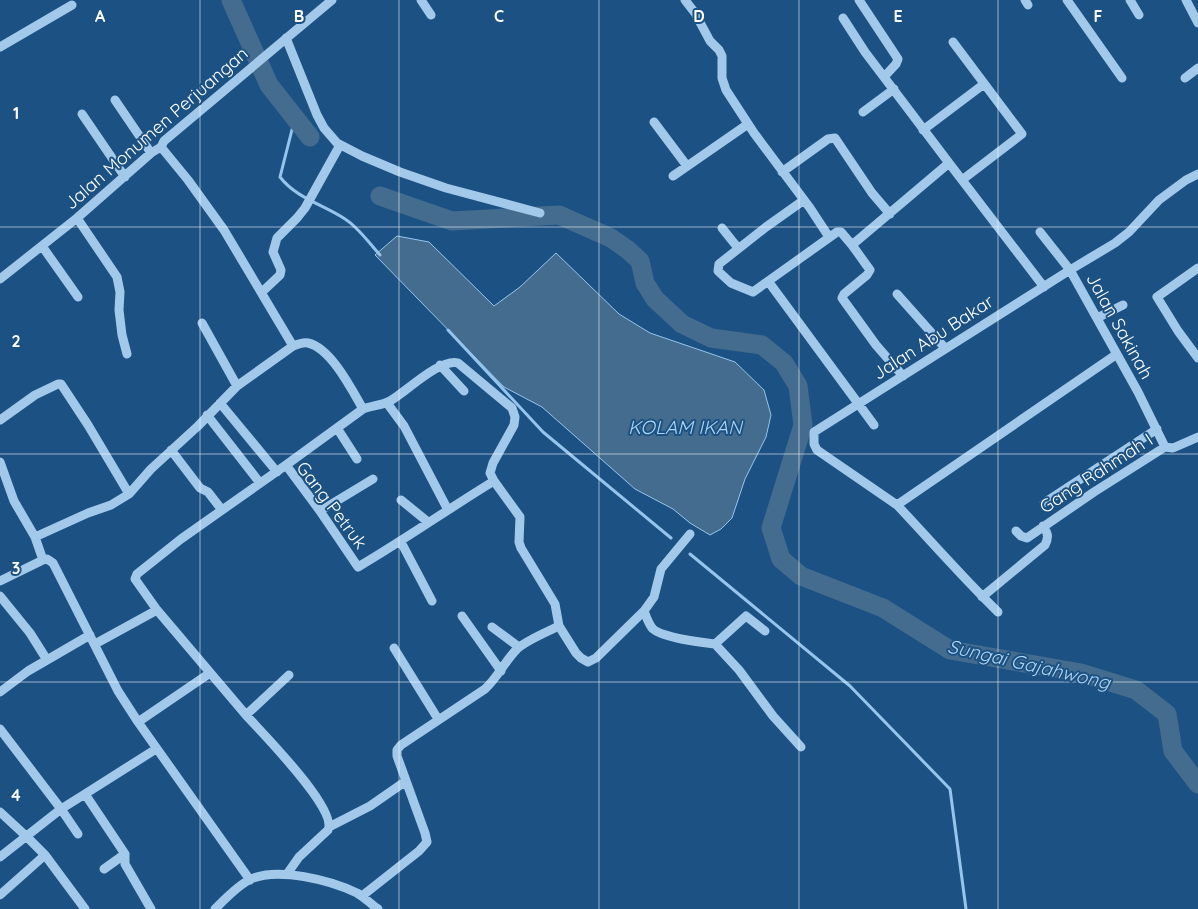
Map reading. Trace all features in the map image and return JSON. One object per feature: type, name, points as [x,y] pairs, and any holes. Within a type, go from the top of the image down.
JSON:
[{"type":"street","name":"Jalan Monumen Perjuangan","points":[[0,279],[76,218],[151,153],[161,147],[164,141],[332,0]]},
{"type":"street","points":[[421,0],[431,15]]},
{"type":"street","points":[[685,0],[695,12],[710,41],[722,56],[722,78],[726,90],[829,237]]},
{"type":"street","points":[[859,0],[898,59],[884,77]]},
{"type":"street","points":[[1067,0],[1122,78]]},
{"type":"street","points":[[1130,0],[1139,15]]},
{"type":"street","points":[[1186,0],[1198,23]]},
{"type":"street","points":[[0,47],[72,5]]},
{"type":"street","points":[[843,18],[865,52],[1044,287]]},
{"type":"street","points":[[286,38],[317,115],[324,128],[336,143],[400,172],[437,185],[540,213]]},
{"type":"street","points":[[953,42],[1022,134],[962,180]]},
{"type":"street","points":[[1185,78],[1198,68]]},
{"type":"street","points":[[924,130],[984,84]]},
{"type":"street","points":[[863,112],[894,89]]},
{"type":"street","points":[[115,100],[151,153]]},
{"type":"street","points":[[82,114],[125,177]]},
{"type":"street","points":[[654,122],[687,166]]},
{"type":"street","points":[[673,176],[748,124]]},
{"type":"street","points":[[782,172],[828,139],[835,138],[872,192],[890,214]]},
{"type":"street","points":[[262,292],[280,275],[281,270],[274,252],[277,238],[305,208],[340,145]]},
{"type":"street","points":[[161,147],[188,180],[224,230],[293,346]]},
{"type":"street","points":[[852,244],[949,163]]},
{"type":"street","name":"Jalan Sakinah","points":[[1165,447],[1138,392],[1070,270],[1115,243],[1129,232],[1159,200],[1186,180],[1198,174]]},
{"type":"street","points":[[804,200],[738,248],[719,264],[718,271],[731,283],[751,292],[829,237],[837,232],[841,232],[870,270],[842,298],[876,345],[903,376]]},
{"type":"street","points":[[76,218],[117,277],[120,292],[119,310],[122,335],[127,354]]},
{"type":"street","points":[[722,228],[738,248]]},
{"type":"street","points":[[1040,232],[1070,270]]},
{"type":"street","points":[[42,246],[78,297]]},
{"type":"street","points":[[1198,268],[1157,296],[1178,331],[1198,358]]},
{"type":"street","name":"Jalan Abu Bakar","points":[[897,506],[817,450],[814,444],[814,432],[1070,270]]},
{"type":"street","points":[[768,281],[874,425]]},
{"type":"street","points":[[897,294],[946,348]]},
{"type":"street","points":[[1097,318],[1123,305]]},
{"type":"street","points":[[202,323],[237,386]]},
{"type":"street","points":[[35,537],[88,513],[111,505],[129,494],[151,469],[237,386],[300,343],[308,343],[322,351],[334,362],[363,409]]},
{"type":"street","points":[[998,612],[897,506],[1117,354]]},
{"type":"street","points":[[286,465],[363,409],[374,404],[387,403],[440,365],[452,361],[458,363],[512,408],[515,417],[514,425],[493,463],[490,473],[520,517],[519,542],[521,548],[555,604],[559,626],[576,653],[588,662],[596,658],[644,611],[654,597],[661,568],[690,534]]},
{"type":"street","points":[[440,365],[464,391]]},
{"type":"street","points":[[0,420],[35,395],[61,384],[88,424],[129,494]]},
{"type":"street","points":[[220,403],[277,472]]},
{"type":"street","points":[[387,403],[404,426],[448,510]]},
{"type":"street","points":[[207,415],[260,483]]},
{"type":"street","points":[[337,428],[357,460]]},
{"type":"street","points":[[1044,503],[1157,429]]},
{"type":"street","name":"Gang Rahmah I","points":[[1016,530],[1021,536],[1027,538],[1165,447],[1173,448],[1198,437]]},
{"type":"street","points":[[171,450],[200,488],[208,492],[222,510]]},
{"type":"street","points":[[0,462],[14,501],[35,537],[43,560]]},
{"type":"street","name":"Gang Petruk","points":[[329,827],[327,816],[301,776],[210,674],[157,610],[138,584],[135,576],[166,551],[286,465],[358,567],[401,542],[428,522],[494,481]]},
{"type":"street","points":[[320,511],[373,479]]},
{"type":"street","points":[[402,500],[428,522]]},
{"type":"street","points":[[982,597],[1044,545],[1048,538],[1048,533],[1043,526]]},
{"type":"street","points":[[401,542],[432,601]]},
{"type":"street","points":[[0,581],[43,560],[47,559],[53,563],[118,690],[156,749],[250,880]]},
{"type":"street","points":[[0,596],[36,641],[47,660]]},
{"type":"street","points":[[95,644],[157,610]]},
{"type":"street","points":[[644,611],[652,628],[662,633],[689,641],[715,644],[739,670],[773,716],[800,746]]},
{"type":"street","points":[[462,616],[501,671]]},
{"type":"street","points":[[715,644],[746,616],[765,631]]},
{"type":"street","points":[[362,896],[419,851],[427,842],[397,756],[397,750],[438,719],[485,689],[519,647],[559,626]]},
{"type":"street","points":[[492,627],[519,647]]},
{"type":"street","points":[[0,692],[28,671],[90,635]]},
{"type":"street","points":[[394,648],[438,719]]},
{"type":"street","points":[[138,722],[210,674]]},
{"type":"street","points":[[246,715],[289,675]]},
{"type":"street","points":[[0,729],[78,834]]},
{"type":"street","points":[[0,857],[61,809],[156,749]]},
{"type":"street","points":[[287,874],[299,857],[329,827],[370,806],[406,781]]},
{"type":"street","points":[[85,794],[126,854],[125,864],[151,909]]},
{"type":"street","points":[[0,812],[45,855],[85,909]]},
{"type":"street","points":[[104,869],[126,854]]},
{"type":"street","points":[[0,896],[45,855]]},
{"type":"street","points":[[215,909],[250,880],[287,874],[335,885],[362,896],[378,909]]},
{"type":"water","name":"KOLAM IKAN","points":[[397,236],[429,242],[494,306],[520,287],[556,253],[619,314],[650,333],[735,362],[764,390],[771,415],[766,437],[745,479],[732,518],[721,529],[710,535],[690,523],[673,509],[635,489],[542,407],[504,387],[375,255]]},
{"type":"waterway","name":"Sungai Gajahwong","points":[[231,0],[269,85],[310,137]]},
{"type":"waterway","points":[[295,118],[280,177],[302,196],[350,222],[380,255]]},
{"type":"waterway","name":"Sungai Gajahwong","points":[[380,196],[452,221],[559,215],[611,238],[628,250],[640,261],[645,283],[655,299],[682,324],[711,338],[762,345],[784,363],[798,386],[803,425],[771,528],[781,559],[801,576],[883,608],[950,650],[1081,673],[1136,690],[1167,714],[1173,751],[1198,784]]},
{"type":"waterway","points":[[448,330],[543,432],[671,538]]},
{"type":"waterway","points":[[690,554],[850,686],[950,789],[966,909]]}]
